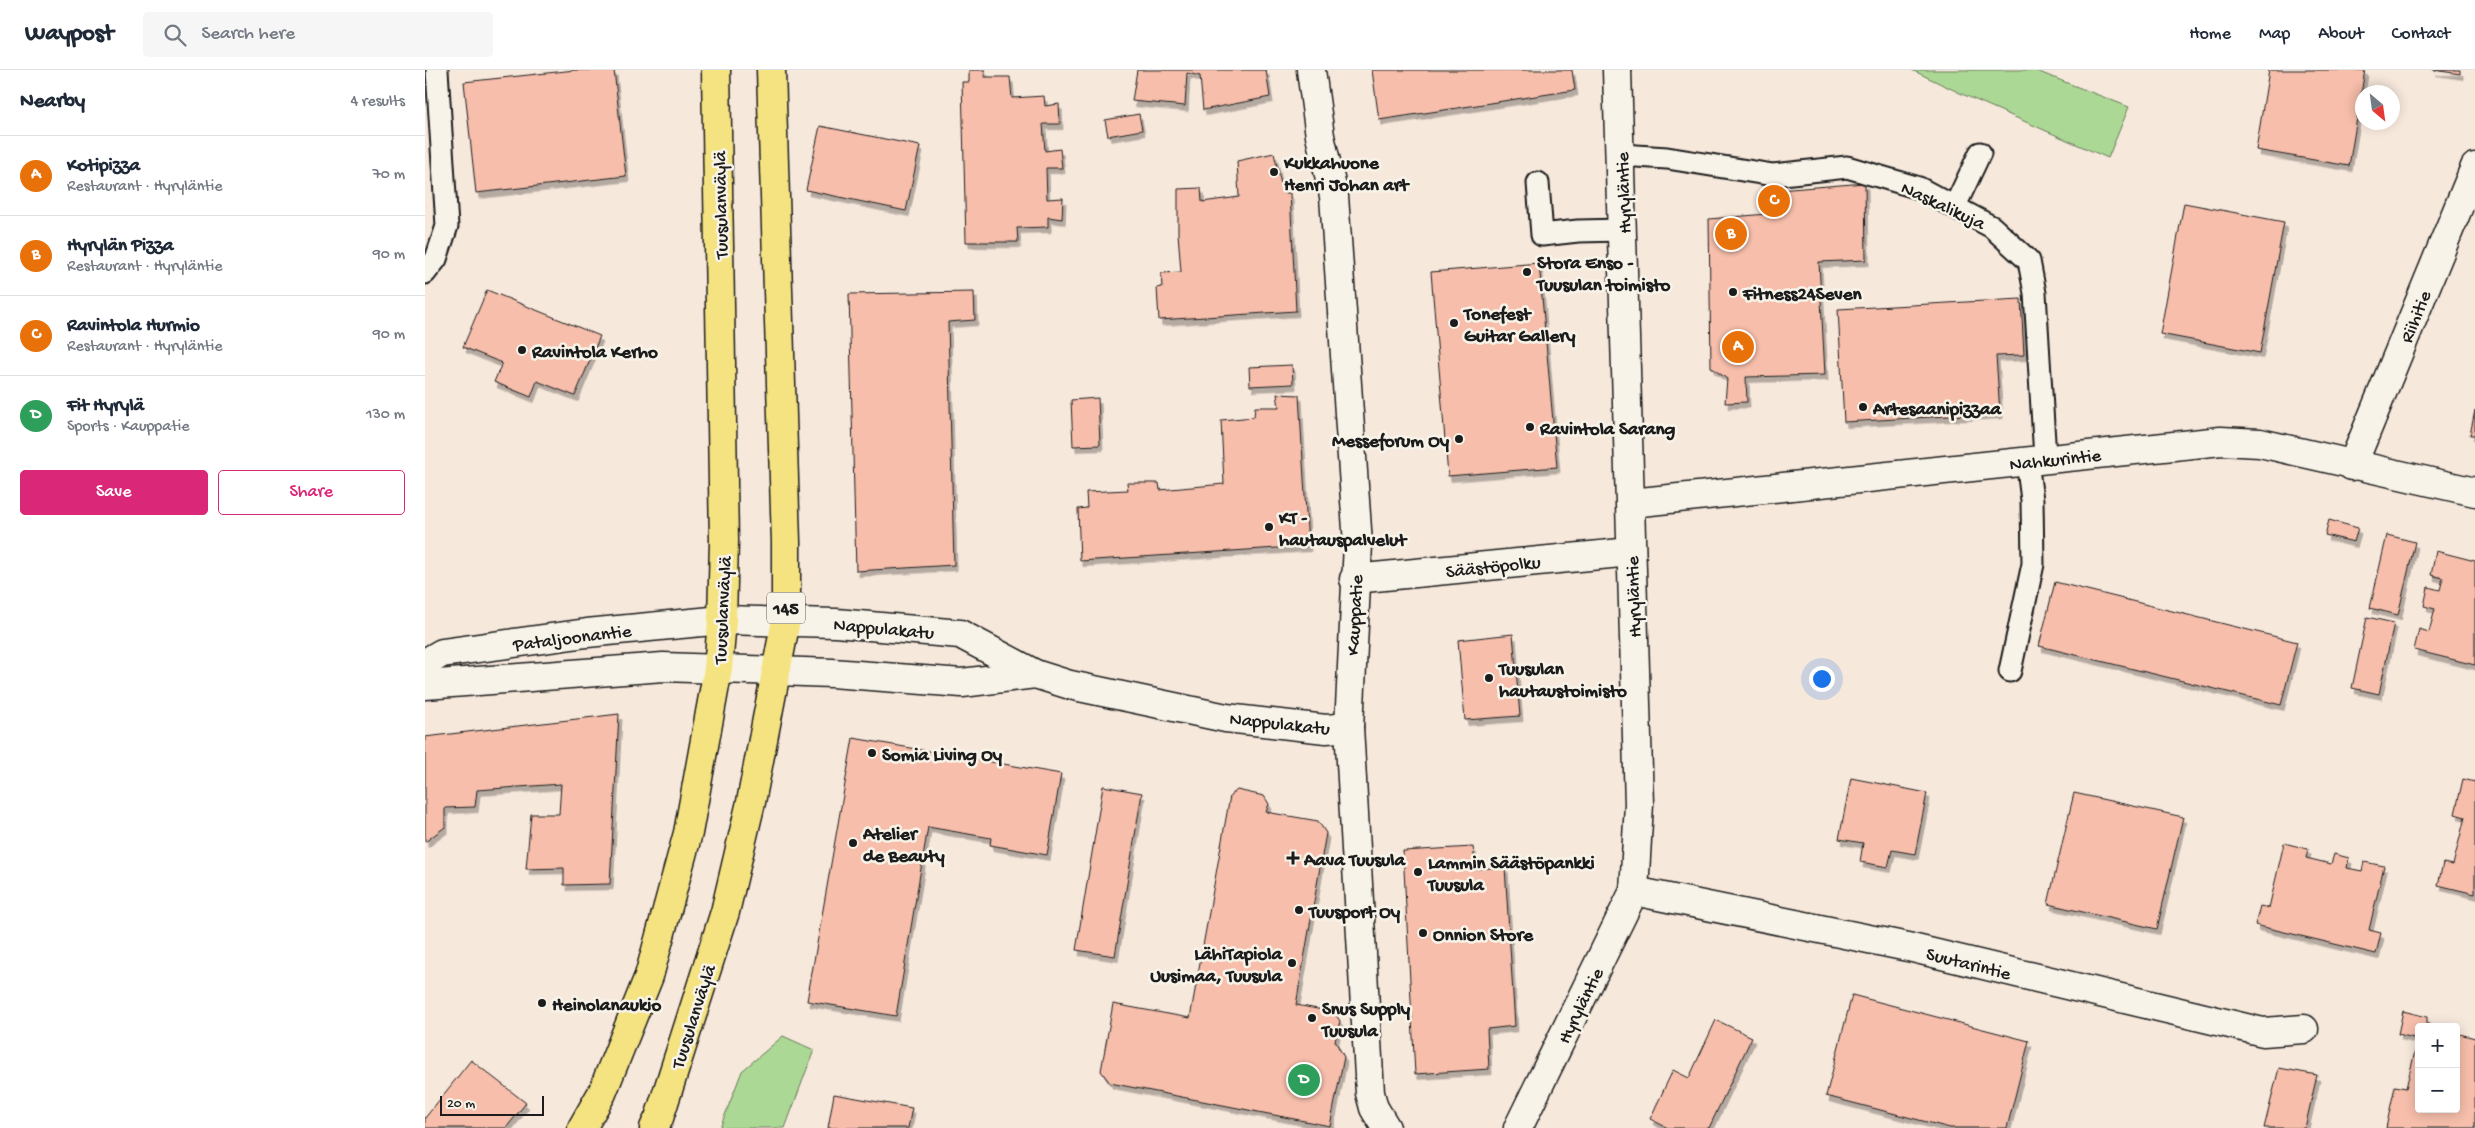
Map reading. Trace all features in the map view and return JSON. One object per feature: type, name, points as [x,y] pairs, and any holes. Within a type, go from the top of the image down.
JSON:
[{"type":"main road","name":"Tuusulanväylä","points":[[582,1128],[602,1093],[649,976],[688,833],[718,669],[722,620],[724,541],[716,70]]},
{"type":"main road","name":"Tuusulanväylä","points":[[654,1128],[659,1118],[725,912],[751,802],[786,620],[786,532],[771,70]]},
{"type":"street","name":"Kauppatie","points":[[1311,70],[1320,136],[1335,206],[1358,544],[1354,579],[1349,727],[1370,1093],[1374,1108],[1386,1128]]},
{"type":"street","name":"Hyryläntie","points":[[1518,1128],[1634,891],[1639,804],[1617,70]]},
{"type":"street","name":"Riihitie","points":[[2352,466],[2475,167]]},
{"type":"street","name":"Nahkurintie","points":[[1631,503],[2221,441],[2259,443],[2352,466],[2475,492]]},
{"type":"street","name":"Säästöpolku","points":[[1354,579],[1631,552]]},
{"type":"street","name":"Nappulakatu","points":[[722,620],[786,620],[961,634],[1035,674],[1070,685],[1226,718],[1326,729],[1349,727]]},
{"type":"street","name":"Pataljoonantie","points":[[425,664],[442,653],[587,633],[722,620]]},
{"type":"street","name":"Pataljoonantie","points":[[425,685],[663,667],[718,669]]},
{"type":"street","name":"Nappulakatu","points":[[718,669],[776,670],[962,683],[1035,674]]},
{"type":"street","name":"Suutarintie","points":[[1634,891],[1908,947],[2263,1032],[2303,1029]]},
{"type":"lane","points":[[425,273],[436,259],[447,226],[437,70]]},
{"type":"lane","points":[[1955,206],[1981,153]]},
{"type":"lane","name":"Naskalikuja","points":[[1621,155],[1667,158],[1773,175],[1847,167],[1919,188],[1955,206],[1992,227],[2029,261],[2035,293],[2036,460],[2031,500],[2033,564],[2010,670]]},
{"type":"lane","points":[[1538,183],[1542,235],[1578,231],[1623,230]]},
{"type":"green space","points":[[1912,70],[2034,70],[2129,107],[2108,158]]},
{"type":"green space","points":[[783,1036],[814,1050],[785,1128],[720,1128],[742,1071]]},
{"type":"building","points":[[575,70],[614,70],[626,176],[476,193],[464,82]]},
{"type":"building","points":[[969,70],[985,70],[985,77],[1010,77],[1012,98],[1044,96],[1045,106],[1059,104],[1060,124],[1043,124],[1045,151],[1060,149],[1062,168],[1046,168],[1047,199],[1063,198],[1062,219],[1048,217],[1048,227],[1017,228],[1018,242],[966,242],[962,82],[969,82]]},
{"type":"building","points":[[1137,70],[1266,70],[1270,97],[1203,110],[1200,76],[1187,73],[1185,106],[1132,101]]},
{"type":"building","points":[[1372,70],[1572,70],[1575,90],[1379,120]]},
{"type":"building","points":[[2269,70],[2365,70],[2362,85],[2355,85],[2355,130],[2349,166],[2256,150]]},
{"type":"building","points":[[2433,70],[2460,70],[2460,74]]},
{"type":"building","points":[[1139,114],[1142,130],[1108,136],[1105,120]]},
{"type":"building","points":[[820,126],[920,146],[906,211],[806,190]]},
{"type":"building","points":[[1274,153],[1283,193],[1290,193],[1296,311],[1159,320],[1157,288],[1162,287],[1161,273],[1181,272],[1178,233],[1178,189],[1201,188],[1202,202],[1239,197],[1237,161]]},
{"type":"building","points":[[1865,183],[1866,260],[1819,262],[1825,375],[1746,377],[1747,402],[1725,403],[1727,379],[1711,367],[1709,219],[1767,214],[1766,191]]},
{"type":"building","points":[[2184,203],[2284,222],[2260,353],[2160,334]]},
{"type":"building","points":[[1539,263],[1557,467],[1448,476],[1431,272]]},
{"type":"building","points":[[487,290],[600,336],[575,396],[537,381],[531,397],[494,382],[502,363],[463,347]]},
{"type":"building","points":[[974,292],[975,320],[948,322],[954,565],[856,571],[849,294]]},
{"type":"building","points":[[2021,299],[2024,355],[1996,356],[2000,413],[1844,422],[1838,309]]},
{"type":"building","points":[[1292,365],[1293,384],[1250,386],[1249,367]]},
{"type":"building","points":[[1277,394],[1299,395],[1308,546],[1080,561],[1078,509],[1087,508],[1086,492],[1128,490],[1127,483],[1159,483],[1160,490],[1224,484],[1221,420],[1254,417],[1255,407],[1279,407]]},
{"type":"building","points":[[1098,398],[1100,445],[1073,446],[1071,400]]},
{"type":"building","points":[[2475,410],[2475,435],[2470,435]]},
{"type":"building","points":[[2329,520],[2358,528],[2354,542],[2325,535]]},
{"type":"building","points":[[2387,535],[2415,542],[2398,615],[2370,608]]},
{"type":"building","points":[[2436,551],[2475,561],[2475,665],[2414,650],[2419,629],[2429,632],[2435,609],[2424,606],[2428,587],[2440,590],[2443,578],[2431,575]]},
{"type":"building","points":[[2055,582],[2297,642],[2281,705],[2039,646]]},
{"type":"building","points":[[2367,617],[2394,623],[2379,694],[2352,688]]},
{"type":"building","name":"Tuusulan hautaustoimisto","points":[[1513,634],[1520,716],[1465,720],[1458,640]]},
{"type":"building","points":[[619,714],[610,884],[564,885],[564,868],[526,869],[531,814],[559,814],[561,784],[477,790],[475,807],[445,808],[445,827],[425,842],[425,737]]},
{"type":"building","points":[[853,738],[1061,774],[1047,855],[990,845],[991,838],[928,827],[896,1016],[807,1001]]},
{"type":"building","points":[[1851,778],[1927,793],[1915,854],[1892,850],[1888,867],[1860,862],[1863,843],[1839,839]]},
{"type":"building","points":[[2463,779],[2475,782],[2475,894],[2438,885],[2443,863],[2453,865],[2465,817],[2455,814]]},
{"type":"building","points":[[1103,786],[1142,793],[1115,956],[1076,950]]},
{"type":"building","points":[[1237,790],[1264,796],[1269,804],[1266,812],[1318,821],[1326,833],[1296,1005],[1334,1012],[1340,1021],[1335,1041],[1344,1057],[1330,1126],[1110,1083],[1101,1071],[1113,1004],[1190,1018],[1230,796]]},
{"type":"building","points":[[2074,793],[2183,817],[2157,929],[2048,904]]},
{"type":"building","points":[[2284,843],[2308,849],[2306,858],[2331,864],[2334,854],[2349,858],[2347,868],[2362,871],[2364,862],[2384,866],[2369,930],[2381,933],[2376,954],[2255,925],[2260,906],[2269,908]]},
{"type":"building","points":[[1473,847],[1476,869],[1505,867],[1515,1026],[1487,1029],[1489,1069],[1415,1074],[1403,851]]},
{"type":"building","points":[[1852,995],[2029,1041],[2007,1128],[1950,1128],[1826,1096]]},
{"type":"building","points":[[2403,1011],[2427,1017],[2427,1023],[2415,1023],[2415,1038],[2398,1034]]},
{"type":"building","points":[[1716,1020],[1752,1037],[1709,1128],[1668,1128],[1650,1119],[1673,1070],[1689,1078]]},
{"type":"building","points":[[2460,1034],[2475,1038],[2475,1128],[2386,1128],[2395,1086],[2406,1088],[2415,1051],[2415,1113],[2460,1113]]},
{"type":"building","points":[[471,1060],[526,1103],[506,1128],[425,1128],[425,1118]]},
{"type":"building","points":[[2279,1068],[2317,1075],[2305,1128],[2264,1128]]},
{"type":"building","points":[[834,1094],[912,1108],[908,1128],[828,1128]]},
{"type":"place","name":"Kukkahuone Henri Johan art","points":[[1274,172]]},
{"type":"place","name":"Ravintola Hurmio","points":[[1774,201]]},
{"type":"place","name":"Hyrylän Pizza","points":[[1731,234]]},
{"type":"place","name":"Stora Enso - Tuusulan toimisto","points":[[1527,272]]},
{"type":"place","name":"Fitness24Seven","points":[[1733,292]]},
{"type":"place","name":"Tonefest Guitar Gallery","points":[[1454,323]]},
{"type":"place","name":"Kotipizza","points":[[1738,347]]},
{"type":"place","name":"Ravintola Kerho","points":[[522,350]]},
{"type":"place","name":"Artesaanipizzaa","points":[[1863,407]]},
{"type":"place","name":"Ravintola Sarang","points":[[1530,427]]},
{"type":"place","name":"Messeforum Oy","points":[[1459,439]]},
{"type":"place","name":"KT - hautauspalvelut","points":[[1269,527]]},
{"type":"place","name":"Tuusulan hautaustoimisto","points":[[1489,678]]},
{"type":"place","name":"Somia Living Oy","points":[[872,753]]},
{"type":"place","name":"Atelier de Beauty","points":[[853,843]]},
{"type":"place","name":"Aava Tuusula","points":[[1293,858]]},
{"type":"place","name":"Lammin Säästöpankki Tuusula","points":[[1418,872]]},
{"type":"place","name":"Tuusport Oy","points":[[1299,910]]},
{"type":"place","name":"Onnion Store","points":[[1423,933]]},
{"type":"place","name":"LähiTapiola Uusimaa, Tuusula","points":[[1292,963]]},
{"type":"place","name":"Heinolanaukio","points":[[542,1003]]},
{"type":"place","name":"Snus Supply Tuusula","points":[[1312,1018]]},
{"type":"place","name":"Fit Hyrylä","points":[[1304,1080]]}]
